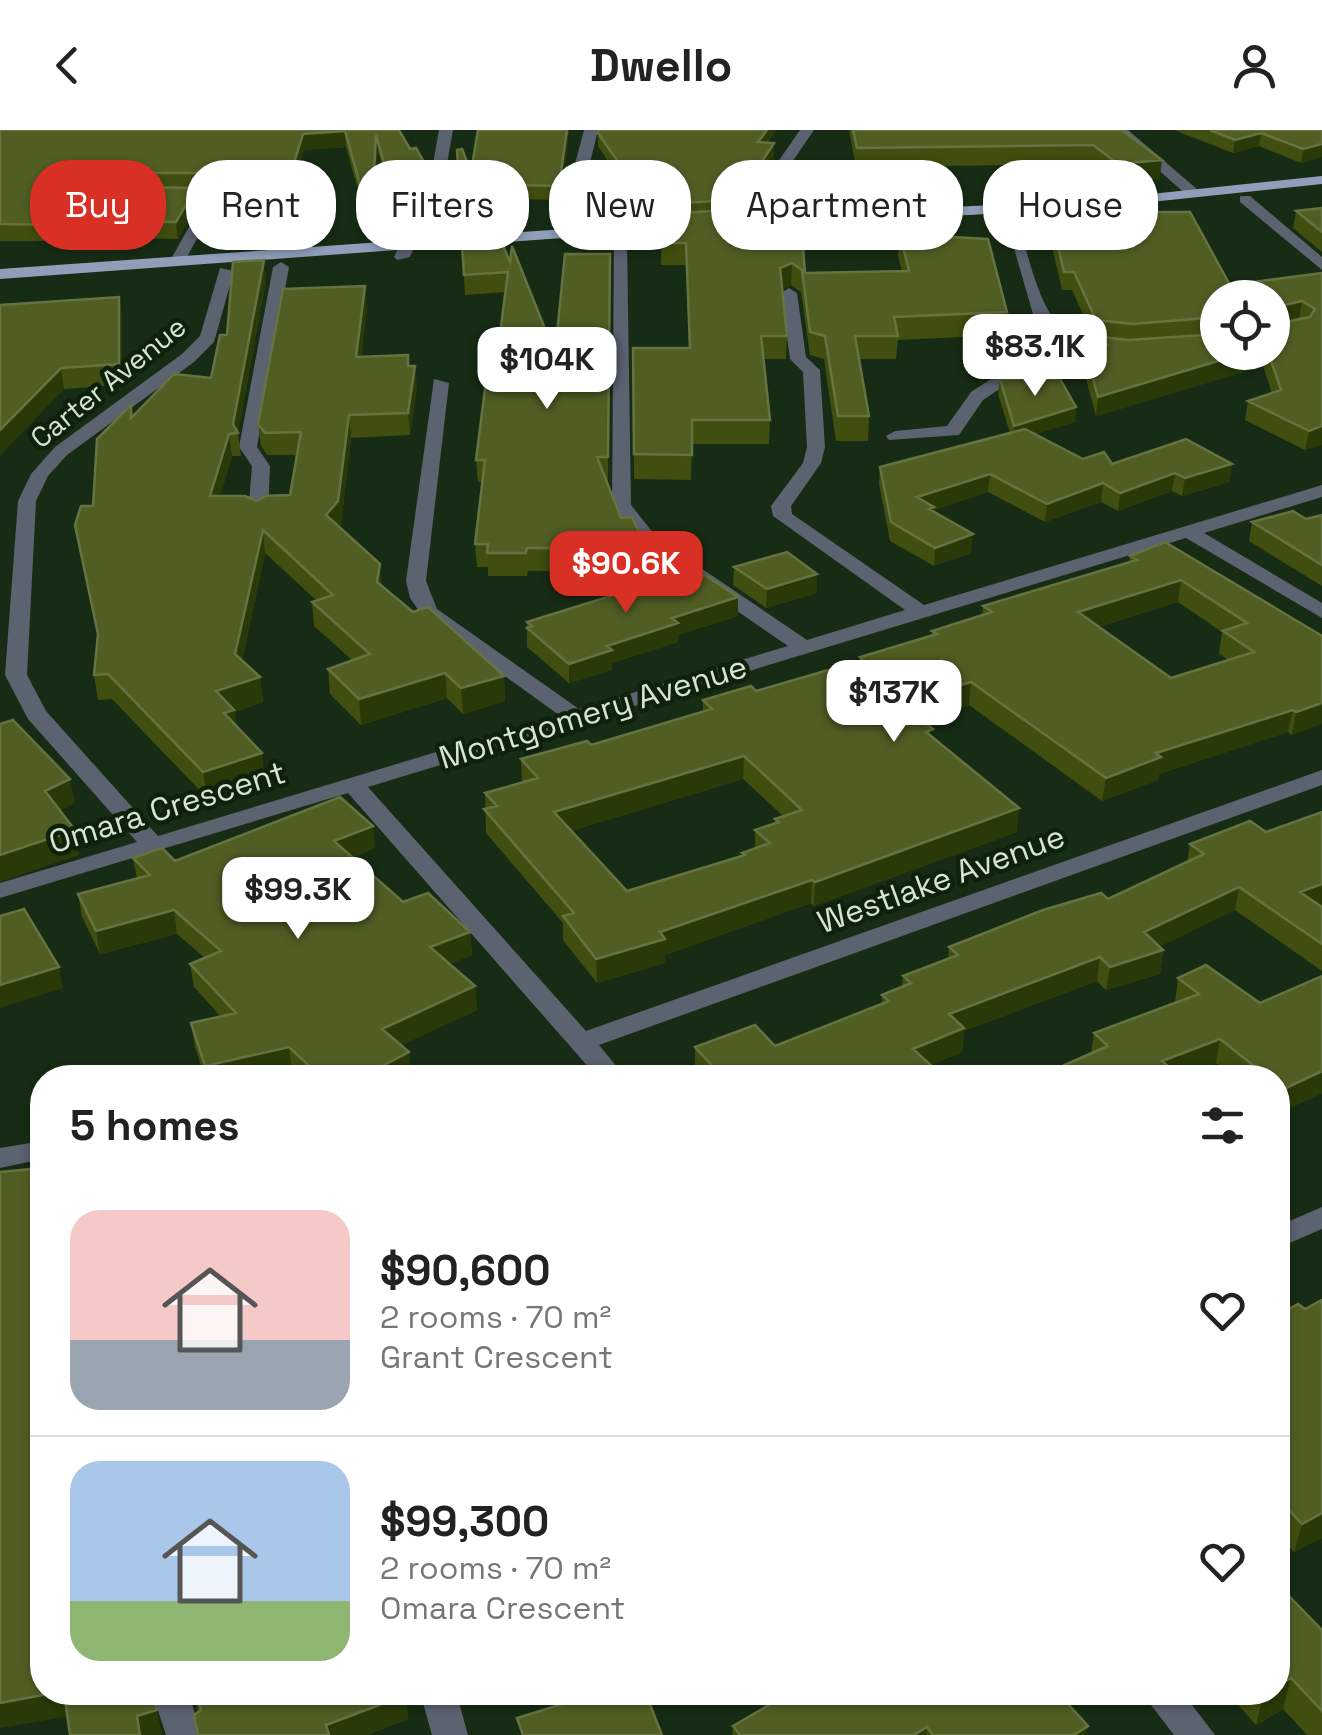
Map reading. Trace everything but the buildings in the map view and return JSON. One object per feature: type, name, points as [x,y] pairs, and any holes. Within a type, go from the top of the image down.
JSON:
[{"type":"main road","points":[[963,212],[1322,180]]},
{"type":"main road","points":[[1158,207],[1322,191]]},
{"type":"main road","points":[[0,274],[178,259],[405,250]]},
{"type":"main road","points":[[0,284],[282,267],[405,250]]},
{"type":"street","points":[[441,160],[446,130]]},
{"type":"street","points":[[582,160],[590,130]]},
{"type":"street","points":[[786,160],[807,130]]},
{"type":"street","points":[[1120,130],[1194,193]]},
{"type":"street","points":[[166,196],[214,196],[178,259]]},
{"type":"street","points":[[1245,199],[1322,265]]},
{"type":"street","points":[[619,250],[622,506],[652,544],[805,648]]},
{"type":"street","points":[[1020,250],[1043,321],[1063,340],[1093,347],[1128,348]]},
{"type":"street","points":[[258,515],[261,466],[248,448],[282,267]]},
{"type":"street","name":"Carter Avenue","points":[[153,845],[36,714],[16,675],[27,501],[40,474],[60,451],[188,358],[208,338],[226,271]]},
{"type":"street","points":[[788,294],[798,359],[811,370],[816,447],[812,462],[780,506],[783,516],[922,612]]},
{"type":"street","points":[[896,436],[953,430],[977,396],[1063,340]]},
{"type":"street","points":[[440,383],[417,560],[420,598],[430,613],[576,717]]},
{"type":"street","name":"Montgomery Avenue","points":[[353,784],[1322,490]]},
{"type":"street","points":[[1190,532],[1322,612]]},
{"type":"street","name":"Westlake Avenue","points":[[582,1042],[1322,777]]},
{"type":"street","points":[[353,784],[602,1065]]},
{"type":"street","name":"Omara Crescent","points":[[0,891],[353,784]]},
{"type":"street","points":[[0,1158],[30,1152]]},
{"type":"street","points":[[1290,1232],[1322,1216]]},
{"type":"street","points":[[174,1705],[184,1735]]},
{"type":"street","points":[[442,1705],[450,1735]]},
{"type":"street","points":[[1170,1705],[1197,1735]]}]
